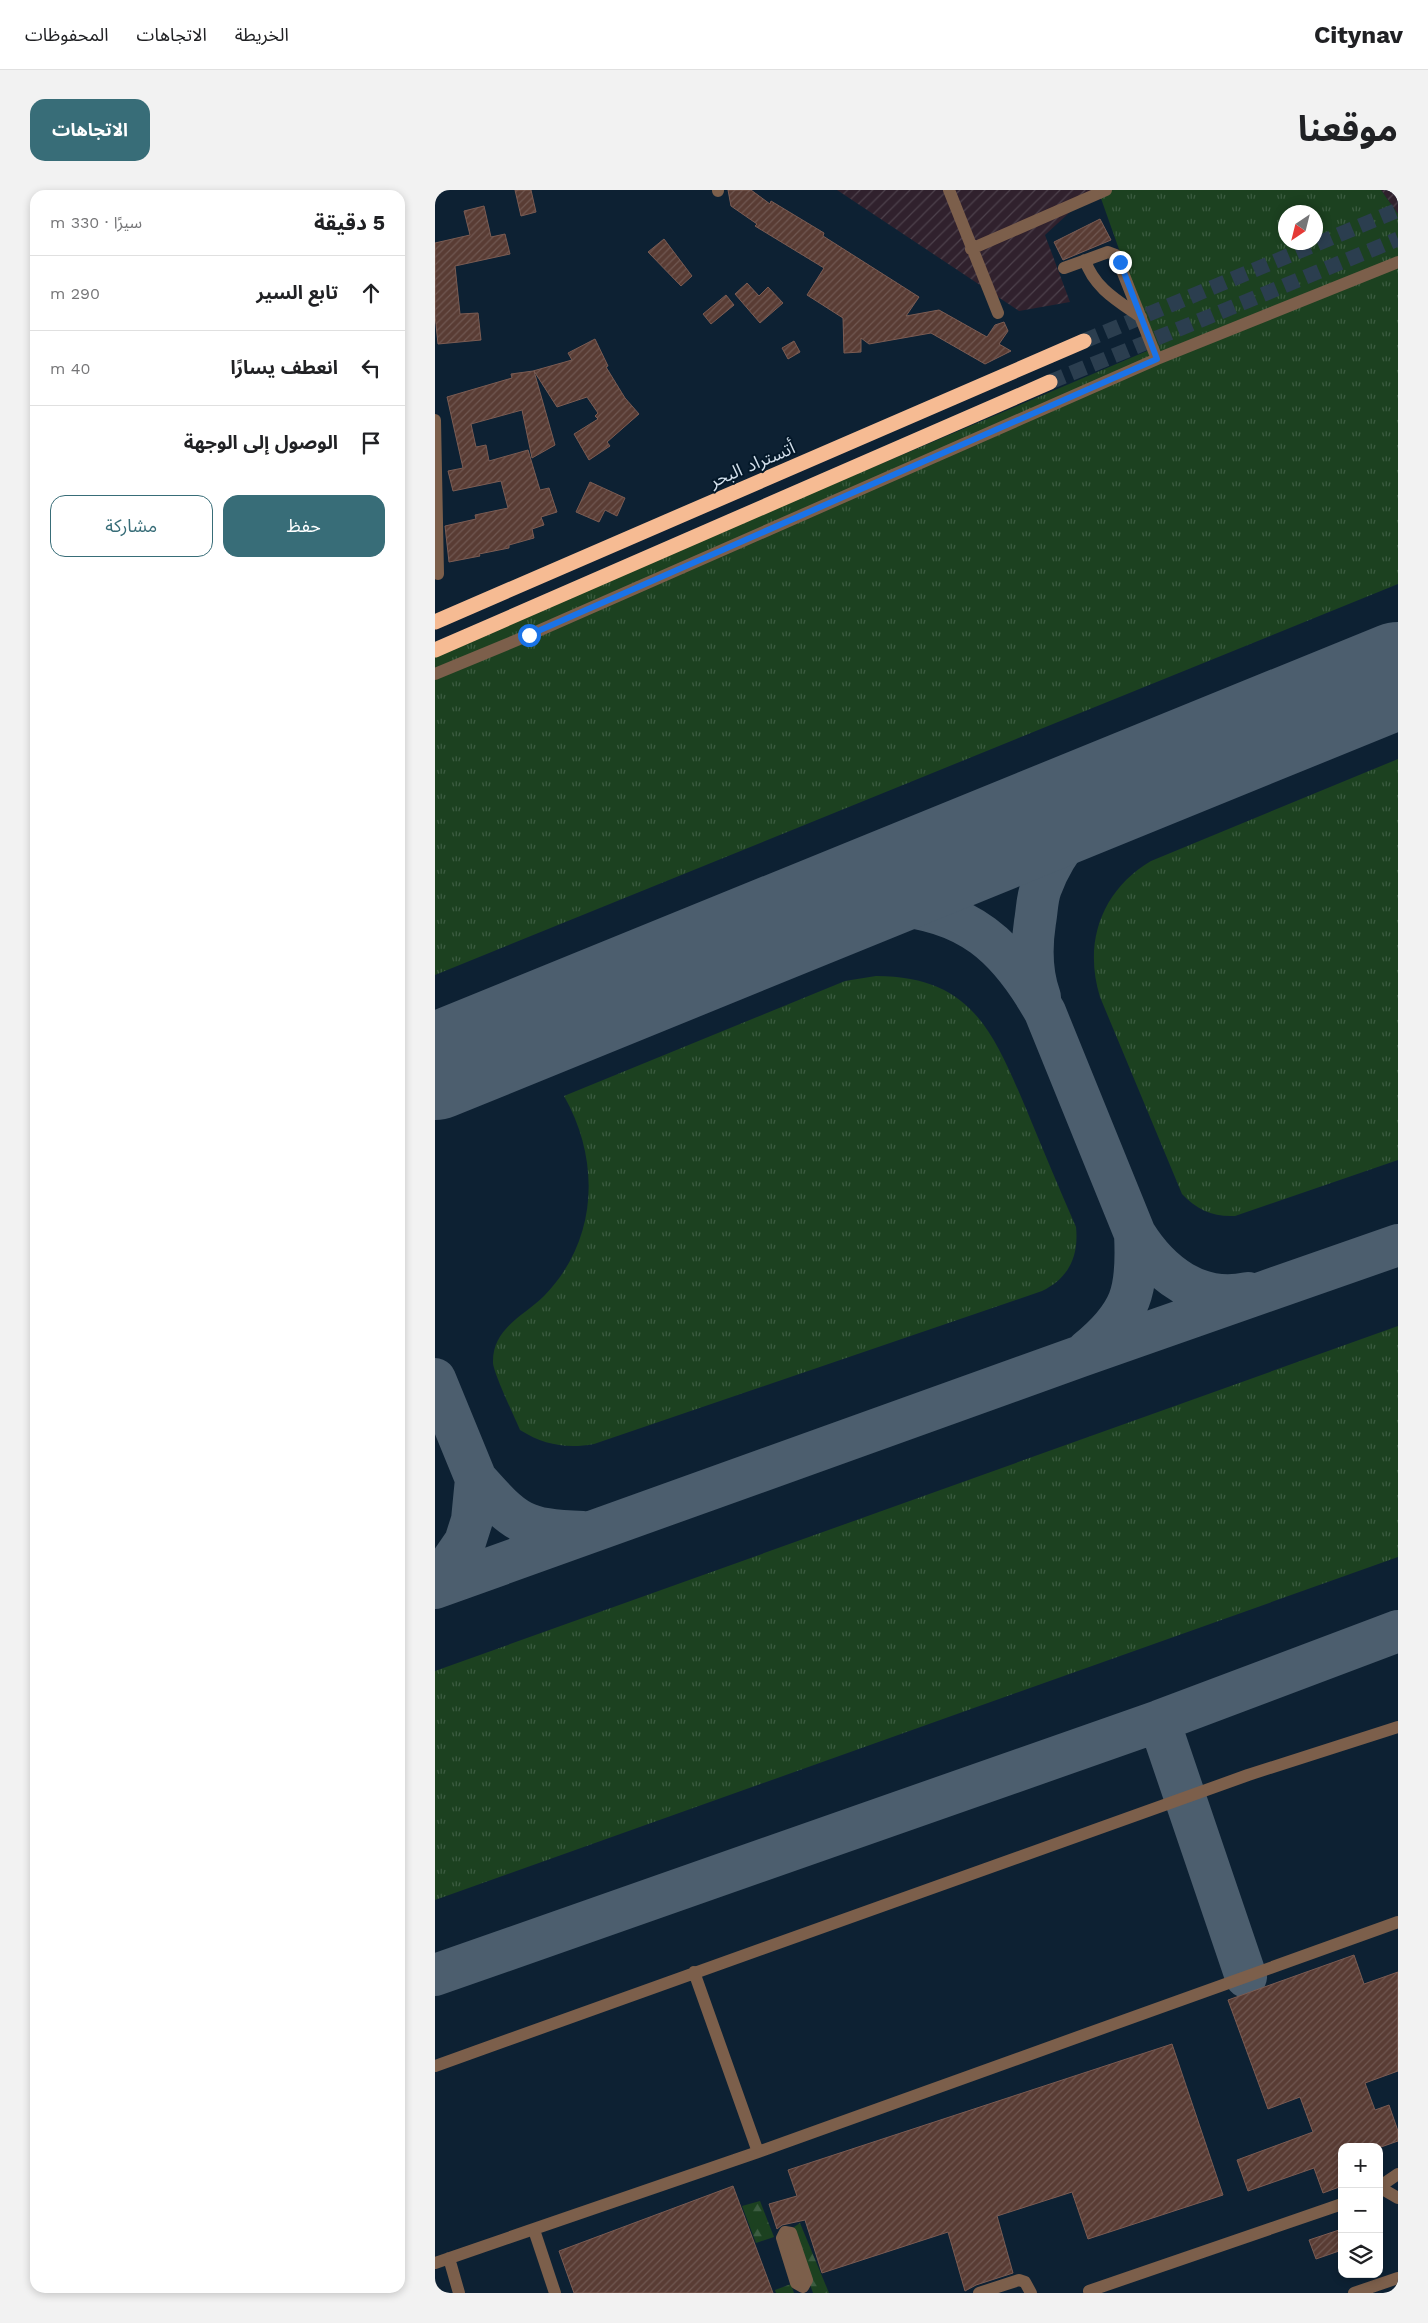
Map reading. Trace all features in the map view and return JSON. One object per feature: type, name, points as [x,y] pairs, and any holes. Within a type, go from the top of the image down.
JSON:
[{"type":"highway","name":"أتستراد البحر","points":[[435,622],[1084,341]]},
{"type":"highway","points":[[435,650],[1050,382]]},
{"type":"street","points":[[949,190],[998,313]]},
{"type":"street","points":[[971,249],[1106,190]]},
{"type":"street","points":[[1064,268],[1108,252],[1116,255],[1157,359]]},
{"type":"street","points":[[1085,260],[1089,272],[1103,289],[1141,317]]},
{"type":"street","points":[[435,674],[529,635],[1157,359],[1398,262]]},
{"type":"street","points":[[435,420],[437,574]]},
{"type":"street","points":[[435,2066],[1248,1775],[1398,1727]]},
{"type":"street","points":[[435,2263],[758,2152],[1398,1922]]},
{"type":"street","points":[[694,1972],[758,2152]]},
{"type":"street","points":[[1398,2174],[1379,2187],[1398,2198]]},
{"type":"street","points":[[1089,2291],[1338,2205]]},
{"type":"street","points":[[534,2230],[555,2293]]},
{"type":"street","points":[[449,2258],[459,2293]]},
{"type":"street","points":[[1354,2293],[1398,2278]]},
{"type":"street","points":[[979,2293],[1019,2280],[1025,2282],[1031,2293]]},
{"type":"shaded area","points":[[837,190],[1094,190],[1045,235],[1070,302],[1019,311]]},
{"type":"shaded area","points":[[1381,190],[1398,190],[1398,214]]},
{"type":"green space","points":[[1098,190],[1381,190],[1398,214],[1398,584],[435,975],[435,653],[1154,348]]},
{"type":"green space","points":[[1398,759],[1398,1160],[1235,1216],[1213,1214],[1200,1208],[1182,1194],[1100,997],[1095,977],[1094,957],[1096,937],[1101,919],[1109,902],[1120,887],[1134,873],[1151,861]]},
{"type":"green space","points":[[876,976],[909,979],[936,986],[958,998],[990,1034],[1015,1083],[1076,1227],[1077,1238],[1074,1257],[1065,1273],[1059,1280],[1042,1291],[594,1444],[565,1446],[538,1439],[520,1430],[494,1368],[494,1351],[503,1332],[544,1296],[562,1274],[575,1251],[584,1226],[588,1200],[588,1173],[584,1147],[576,1121],[564,1096],[845,981]]},
{"type":"green space","points":[[1398,1326],[1398,1557],[435,1900],[435,1671]]},
{"type":"green space","points":[[760,2201],[774,2237],[756,2243],[742,2206]]},
{"type":"green space","points":[[800,2223],[829,2293],[813,2293],[791,2229]]},
{"type":"green space","points":[[791,2284],[794,2293],[776,2293],[775,2290]]},
{"type":"building","points":[[515,190],[531,190],[536,212],[521,216]]},
{"type":"building","points":[[728,190],[751,190],[770,204],[771,201],[824,233],[823,236],[919,297],[906,316],[939,310],[987,337],[995,325],[1004,322],[1008,331],[999,344],[1011,351],[985,364],[931,333],[869,344],[861,338],[861,352],[844,353],[843,318],[807,295],[824,268],[755,226],[757,224],[731,206]]},
{"type":"building","points":[[484,206],[491,237],[505,234],[510,254],[455,266],[460,314],[478,313],[481,340],[438,344],[435,315],[435,243],[470,235],[464,211]]},
{"type":"building","points":[[1100,219],[1111,240],[1063,260],[1054,242]]},
{"type":"building","points":[[664,239],[692,276],[681,286],[648,252]]},
{"type":"building","points":[[747,283],[759,296],[768,287],[783,303],[760,323],[735,294]]},
{"type":"building","points":[[726,295],[734,305],[711,324],[703,314]]},
{"type":"building","points":[[595,339],[608,366],[606,367],[625,398],[639,414],[607,442],[610,446],[589,460],[574,434],[598,419],[595,416],[598,413],[587,397],[557,407],[534,371],[555,445],[532,458],[522,410],[471,424],[476,447],[486,445],[489,461],[528,450],[540,490],[549,488],[557,512],[541,517],[544,525],[532,529],[534,538],[509,545],[509,548],[449,562],[445,526],[476,519],[475,515],[508,508],[501,481],[453,491],[448,471],[463,468],[447,397],[512,378],[511,374],[533,371],[572,360],[568,353]]},
{"type":"building","points":[[794,341],[800,352],[788,359],[782,348]]},
{"type":"building","points":[[590,482],[625,498],[617,516],[605,510],[599,522],[576,512]]},
{"type":"building","points":[[1354,1955],[1364,1984],[1398,1972],[1398,2071],[1365,2083],[1375,2110],[1389,2105],[1398,2131],[1398,2141],[1383,2146],[1383,2143],[1338,2143],[1338,2187],[1323,2193],[1314,2168],[1248,2191],[1237,2160],[1313,2132],[1300,2097],[1268,2109],[1228,2000]]},
{"type":"building","points":[[1172,2044],[1223,2195],[1088,2239],[1072,2192],[997,2216],[1013,2273],[976,2285],[965,2291],[948,2232],[822,2273],[805,2220],[782,2225],[777,2229],[769,2204],[797,2196],[788,2170]]},
{"type":"building","points":[[733,2186],[773,2293],[574,2293],[559,2251]]},
{"type":"building","points":[[1338,2230],[1338,2251],[1316,2259],[1309,2240]]},
{"type":"taxiway","points":[[1040,997],[1033,969],[1032,951],[1037,905],[1047,873],[1055,858],[1075,831],[1099,807],[1125,786]]},
{"type":"taxiway","points":[[783,925],[852,903],[860,902],[918,908],[964,924],[983,936],[1000,950],[1031,989],[1045,1012],[1135,1234],[1135,1271],[1129,1300],[1123,1313],[1114,1325],[1087,1351]]},
{"type":"taxiway","points":[[435,1083],[460,1057]]},
{"type":"taxiway","points":[[1135,1234],[1156,1262],[1183,1283],[1197,1290],[1213,1294],[1248,1293]]},
{"type":"taxiway","points":[[435,1588],[1081,1356],[1398,1245]]},
{"type":"taxiway","points":[[435,1379],[476,1479],[472,1520],[465,1542],[447,1568],[435,1579]]},
{"type":"taxiway","points":[[476,1479],[501,1506],[511,1515],[522,1521],[546,1529],[583,1532]]},
{"type":"taxiway","points":[[435,1975],[1159,1721],[1398,1631]]},
{"type":"taxiway","points":[[1159,1721],[1246,1977]]},
{"type":"runway","points":[[435,1067],[1398,675]]},
{"type":"tunnel","points":[[1084,341],[1398,210]]},
{"type":"tunnel","points":[[1050,382],[1398,239]]},
{"type":"route","points":[[529,635],[905,468],[1157,359],[1120,262]]}]
